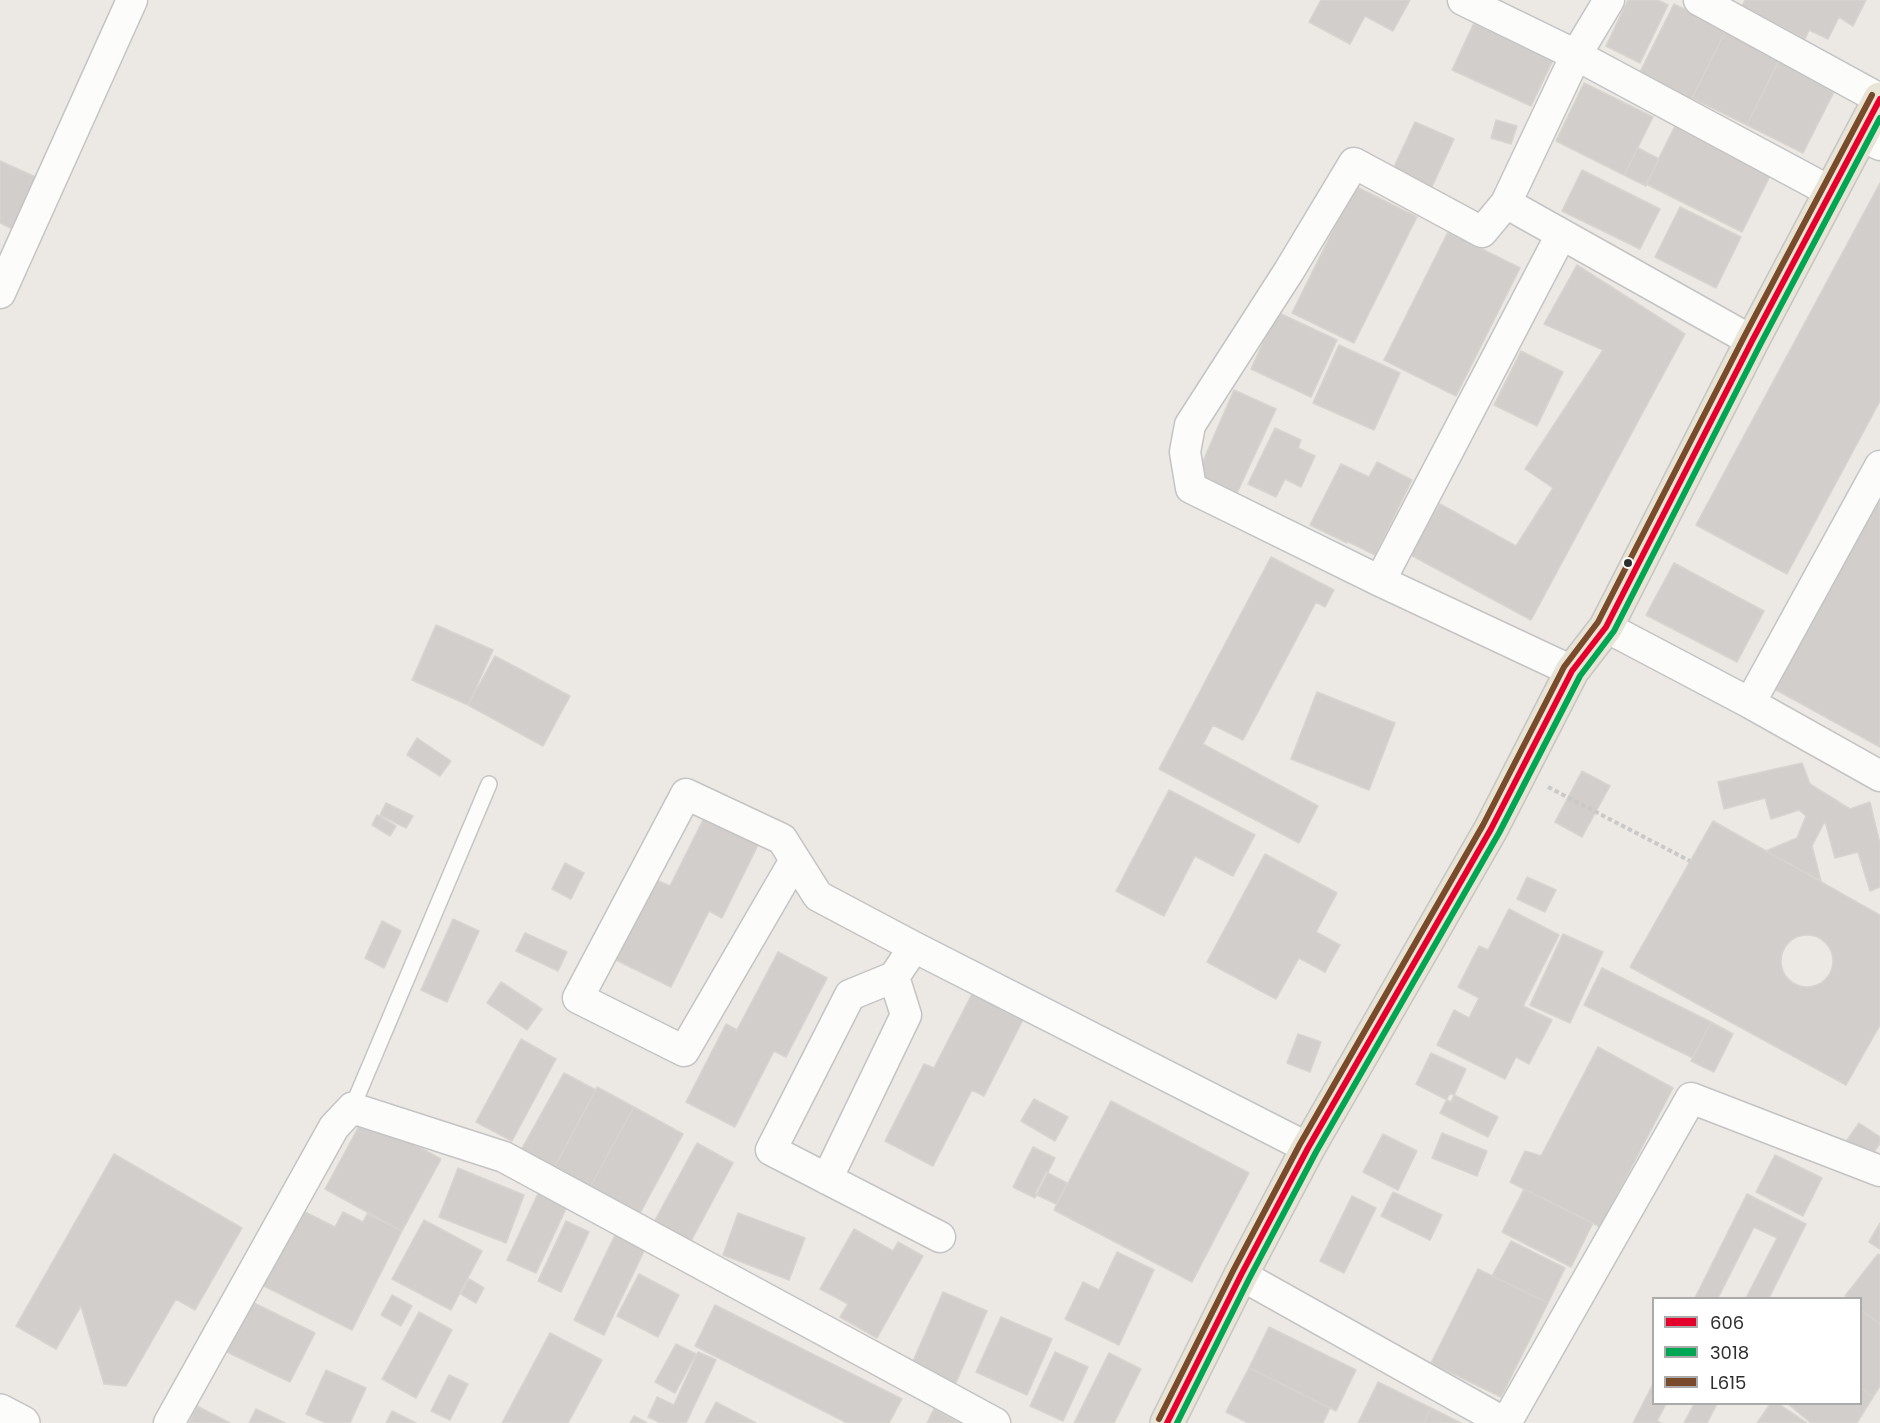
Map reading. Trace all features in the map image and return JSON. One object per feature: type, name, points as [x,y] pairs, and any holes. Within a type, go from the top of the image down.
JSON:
[{"type":"main road","points":[[1167,1423],[1308,1148],[1491,829],[1572,671],[1606,627],[1831,192],[1871,140],[1880,99]]},
{"type":"main road","points":[[0,1411],[23,1423]]},
{"type":"street","points":[[0,293],[132,0]]},
{"type":"street","points":[[1463,0],[1576,55],[1831,192]]},
{"type":"street","points":[[1572,671],[1380,581],[1191,488],[1185,452],[1190,425],[1289,271],[1354,163],[1482,232],[1506,203],[1576,55],[1609,0]]},
{"type":"street","points":[[1699,0],[1880,99]]},
{"type":"street","points":[[1506,203],[1752,341]]},
{"type":"street","points":[[1380,581],[1561,235]]},
{"type":"street","points":[[1750,703],[1880,466]]},
{"type":"street","points":[[1606,627],[1750,703],[1880,776]]},
{"type":"street","points":[[795,860],[684,1051],[578,998],[686,794],[782,839],[818,896],[1308,1148]]},
{"type":"street","points":[[914,947],[894,977],[850,995],[771,1150],[940,1236]]},
{"type":"street","points":[[827,1179],[906,1016],[894,977]]},
{"type":"street","points":[[1241,1275],[1506,1423],[1691,1098],[1880,1171]]},
{"type":"street","points":[[169,1423],[334,1127],[352,1108],[504,1157],[995,1423]]},
{"type":"lane","points":[[352,1108],[489,784]]},
{"type":"path","points":[[1521,773],[1690,861]]},
{"type":"building","points":[[1321,0],[1410,0],[1393,31],[1365,16],[1350,44],[1309,22]]},
{"type":"building","points":[[1628,0],[1658,0],[1668,5],[1640,63],[1606,46]]},
{"type":"building","points":[[1745,0],[1866,0],[1853,26],[1839,17],[1828,39],[1809,30],[1805,39],[1742,6]]},
{"type":"building","points":[[1674,4],[1726,30],[1689,104],[1637,78]]},
{"type":"building","points":[[1474,23],[1553,60],[1531,106],[1452,70]]},
{"type":"building","points":[[1726,30],[1781,57],[1747,125],[1692,98]]},
{"type":"building","points":[[1780,58],[1837,86],[1803,153],[1747,125]]},
{"type":"building","points":[[1584,83],[1653,117],[1624,175],[1556,141]]},
{"type":"building","points":[[1496,120],[1517,126],[1511,144],[1491,138]]},
{"type":"building","points":[[1415,122],[1454,139],[1431,189],[1392,171]]},
{"type":"building","points":[[1676,124],[1772,172],[1742,232],[1646,184]]},
{"type":"building","points":[[1638,148],[1659,159],[1646,186],[1624,175]]},
{"type":"building","points":[[0,161],[40,179],[17,231],[0,223]]},
{"type":"building","points":[[1582,170],[1660,209],[1640,249],[1562,211]]},
{"type":"building","points":[[1880,183],[1880,401],[1787,574],[1696,525]]},
{"type":"building","points":[[1355,186],[1417,217],[1354,343],[1292,313]]},
{"type":"building","points":[[1680,207],[1741,237],[1716,288],[1655,257]]},
{"type":"building","points":[[1448,232],[1520,268],[1456,396],[1384,360]]},
{"type":"building","points":[[1577,265],[1685,334],[1531,620],[1409,554],[1440,504],[1516,546],[1553,488],[1525,469],[1603,350],[1544,324]]},
{"type":"building","points":[[1277,312],[1337,340],[1311,397],[1251,369]]},
{"type":"building","points":[[1339,345],[1400,373],[1374,430],[1313,403]]},
{"type":"building","points":[[1521,351],[1563,372],[1537,426],[1494,405]]},
{"type":"building","points":[[1234,390],[1276,409],[1237,493],[1197,475]]},
{"type":"building","points":[[1275,428],[1301,440],[1298,448],[1315,456],[1301,487],[1285,479],[1276,497],[1248,484]]},
{"type":"building","points":[[1377,462],[1412,480],[1375,555],[1310,525],[1341,464],[1369,477]]},
{"type":"building","points":[[1880,484],[1880,747],[1769,686]]},
{"type":"building","points":[[1271,557],[1334,590],[1325,607],[1316,602],[1243,740],[1213,725],[1203,744],[1318,806],[1299,843],[1159,769]]},
{"type":"building","points":[[1674,563],[1764,611],[1737,662],[1646,615]]},
{"type":"building","points":[[436,625],[493,650],[468,705],[412,680]]},
{"type":"building","points":[[495,656],[570,696],[543,746],[468,705]]},
{"type":"building","points":[[1317,692],[1395,723],[1369,790],[1291,759]]},
{"type":"building","points":[[417,738],[451,761],[440,776],[407,755]]},
{"type":"building","points":[[1802,763],[1810,784],[1850,809],[1870,802],[1880,844],[1880,887],[1870,891],[1858,852],[1835,858],[1825,821],[1812,846],[1821,881],[1766,851],[1797,838],[1806,816],[1799,810],[1771,819],[1765,798],[1724,809],[1718,782]]},
{"type":"building","points":[[1582,771],[1610,786],[1582,837],[1555,822]]},
{"type":"building","points":[[1169,790],[1255,835],[1233,876],[1195,856],[1164,916],[1116,891]]},
{"type":"building","points":[[386,803],[413,816],[406,828],[380,815]]},
{"type":"building","points":[[706,814],[760,841],[722,918],[709,911],[671,987],[616,960],[656,880],[670,886]]},
{"type":"building","points":[[377,815],[396,826],[390,836],[372,825]]},
{"type":"building","points":[[1713,821],[1880,915],[1880,1025],[1846,1085],[1630,967]]},
{"type":"building","points":[[1265,854],[1337,893],[1316,932],[1340,945],[1325,972],[1299,958],[1276,999],[1207,962]]},
{"type":"building","points":[[565,863],[584,873],[571,899],[552,889]]},
{"type":"building","points":[[1527,877],[1556,890],[1545,912],[1517,899]]},
{"type":"building","points":[[1509,909],[1559,935],[1523,1006],[1552,1020],[1529,1064],[1516,1057],[1505,1079],[1437,1045],[1454,1010],[1469,1018],[1479,998],[1458,987],[1479,946],[1488,950]]},
{"type":"building","points":[[453,919],[479,931],[447,1002],[421,990]]},
{"type":"building","points":[[382,921],[401,931],[384,968],[365,958]]},
{"type":"building","points":[[525,933],[567,952],[558,971],[516,951]]},
{"type":"building","points":[[1563,934],[1603,952],[1570,1023],[1530,1005]]},
{"type":"building","points":[[1802,935],[1812,935],[1826,942],[1833,961],[1826,980],[1812,987],[1802,987],[1792,983],[1785,976],[1781,966],[1781,956],[1785,946],[1792,939]]},
{"type":"building","points":[[778,952],[827,978],[786,1057],[774,1051],[735,1127],[686,1102],[726,1024],[737,1030]]},
{"type":"building","points":[[1602,968],[1711,1022],[1693,1058],[1584,1005]]},
{"type":"building","points":[[501,982],[542,1009],[527,1030],[487,1003]]},
{"type":"building","points":[[974,990],[1025,1016],[984,1096],[972,1090],[933,1166],[885,1141],[924,1064],[934,1068]]},
{"type":"building","points":[[1711,1022],[1733,1034],[1714,1072],[1691,1061]]},
{"type":"building","points":[[1298,1034],[1321,1042],[1310,1072],[1287,1063]]},
{"type":"building","points":[[521,1039],[556,1059],[512,1141],[476,1122]]},
{"type":"building","points":[[1598,1047],[1673,1088],[1600,1227],[1510,1182],[1525,1151],[1541,1156]]},
{"type":"building","points":[[1431,1053],[1466,1069],[1451,1102],[1416,1084]]},
{"type":"building","points":[[564,1073],[596,1090],[554,1168],[521,1150]]},
{"type":"building","points":[[597,1087],[634,1107],[590,1187],[554,1168]]},
{"type":"building","points":[[1450,1093],[1498,1117],[1488,1137],[1440,1113]]},
{"type":"building","points":[[1034,1099],[1068,1117],[1055,1141],[1021,1121]]},
{"type":"building","points":[[1111,1101],[1249,1173],[1192,1282],[1054,1210]]},
{"type":"building","points":[[634,1107],[683,1134],[639,1215],[589,1189]]},
{"type":"building","points":[[364,1117],[441,1159],[402,1231],[325,1189]]},
{"type":"building","points":[[1859,1123],[1880,1137],[1880,1143],[1867,1163],[1843,1146]]},
{"type":"building","points":[[1442,1133],[1487,1151],[1477,1176],[1432,1158]]},
{"type":"building","points":[[1383,1134],[1417,1151],[1398,1190],[1363,1172]]},
{"type":"building","points":[[697,1143],[733,1163],[691,1241],[654,1222]]},
{"type":"building","points":[[1033,1147],[1055,1158],[1035,1198],[1013,1187]]},
{"type":"building","points":[[114,1154],[242,1228],[195,1310],[176,1299],[126,1386],[104,1384],[81,1306],[56,1349],[16,1326]]},
{"type":"building","points":[[1775,1155],[1822,1178],[1803,1216],[1756,1192]]},
{"type":"building","points":[[458,1168],[524,1195],[506,1243],[439,1217]]},
{"type":"building","points":[[1046,1172],[1067,1183],[1056,1204],[1035,1194]]},
{"type":"building","points":[[542,1185],[571,1198],[536,1273],[507,1260]]},
{"type":"building","points":[[1524,1189],[1593,1223],[1571,1267],[1502,1232]]},
{"type":"building","points":[[1393,1192],[1442,1215],[1430,1240],[1381,1216]]},
{"type":"building","points":[[1747,1194],[1806,1224],[1770,1297],[1747,1297],[1777,1238],[1754,1227],[1719,1297],[1696,1297]]},
{"type":"building","points":[[1352,1196],[1376,1208],[1344,1273],[1320,1261]]},
{"type":"building","points":[[295,1207],[335,1227],[343,1212],[363,1222],[367,1214],[402,1231],[352,1330],[258,1283]]},
{"type":"building","points":[[738,1213],[805,1238],[789,1280],[723,1255]]},
{"type":"building","points":[[424,1220],[482,1251],[451,1310],[392,1279]]},
{"type":"building","points":[[566,1221],[589,1232],[561,1292],[538,1281]]},
{"type":"building","points":[[1880,1223],[1880,1249],[1869,1242]]},
{"type":"building","points":[[854,1229],[893,1251],[898,1242],[923,1256],[877,1338],[840,1317],[848,1304],[820,1289]]},
{"type":"building","points":[[615,1235],[645,1249],[604,1335],[574,1320]]},
{"type":"building","points":[[1511,1241],[1565,1268],[1548,1303],[1492,1276]]},
{"type":"building","points":[[1117,1252],[1154,1270],[1119,1345],[1065,1319],[1083,1282],[1099,1290]]},
{"type":"building","points":[[1878,1254],[1880,1255],[1880,1324],[1862,1310],[1862,1297],[1845,1296]]},
{"type":"building","points":[[1478,1269],[1548,1303],[1501,1397],[1431,1363]]},
{"type":"building","points":[[639,1274],[679,1295],[658,1337],[617,1316]]},
{"type":"building","points":[[469,1279],[484,1288],[476,1303],[461,1294]]},
{"type":"building","points":[[943,1292],[987,1311],[955,1385],[911,1366]]},
{"type":"building","points":[[392,1295],[412,1306],[401,1326],[381,1315]]},
{"type":"building","points":[[252,1302],[315,1333],[290,1382],[227,1352]]},
{"type":"building","points":[[715,1305],[902,1399],[889,1423],[847,1423],[695,1346]]},
{"type":"building","points":[[1862,1310],[1880,1324],[1880,1386],[1873,1397],[1862,1389]]},
{"type":"building","points":[[419,1312],[452,1330],[416,1398],[382,1379]]},
{"type":"building","points":[[1001,1317],[1052,1339],[1027,1395],[976,1372]]},
{"type":"building","points":[[1269,1327],[1356,1370],[1336,1411],[1249,1368]]},
{"type":"building","points":[[550,1333],[602,1360],[568,1423],[502,1423]]},
{"type":"building","points":[[676,1344],[696,1354],[675,1393],[655,1382]]},
{"type":"building","points":[[698,1352],[716,1360],[686,1423],[661,1423],[648,1417],[657,1397],[674,1405]]},
{"type":"building","points":[[1055,1352],[1088,1367],[1063,1421],[1030,1406]]},
{"type":"building","points":[[1109,1353],[1141,1369],[1114,1423],[1074,1423]]},
{"type":"building","points":[[1249,1368],[1330,1408],[1323,1423],[1248,1423],[1226,1412]]},
{"type":"building","points":[[326,1370],[366,1388],[350,1423],[326,1423],[306,1414]]},
{"type":"building","points":[[449,1375],[468,1384],[450,1420],[431,1411]]},
{"type":"building","points":[[1378,1382],[1431,1408],[1424,1423],[1358,1423]]},
{"type":"building","points":[[1652,1386],[1652,1405],[1665,1405],[1657,1421],[1661,1423],[1633,1423]]},
{"type":"building","points":[[1862,1389],[1873,1397],[1857,1423],[1811,1423],[1789,1405],[1862,1405]]},
{"type":"building","points":[[716,1402],[756,1423],[705,1423]]},
{"type":"building","points":[[1693,1405],[1716,1405],[1707,1423],[1684,1423]]},
{"type":"building","points":[[1769,1405],[1780,1405],[1807,1423],[1757,1423]]},
{"type":"building","points":[[197,1406],[230,1423],[189,1423]]},
{"type":"building","points":[[1431,1408],[1461,1423],[1424,1423]]},
{"type":"building","points":[[256,1409],[285,1423],[249,1423]]},
{"type":"building","points":[[934,1409],[959,1423],[927,1423]]},
{"type":"building","points":[[392,1411],[416,1423],[386,1423]]},
{"type":"building","points":[[634,1416],[647,1423],[630,1423]]},
{"type":"transit line","name":"L615","points":[[1159,1419],[1300,1144],[1483,825],[1564,667],[1598,622],[1744,337],[1872,95]]},
{"type":"transit line","name":"606","points":[[1167,1423],[1308,1148],[1491,829],[1572,671],[1606,627],[1752,341],[1880,99]]},
{"type":"transit line","name":"3018","points":[[1177,1423],[1316,1152],[1499,833],[1580,676],[1614,631],[1760,345],[1880,118]]}]
